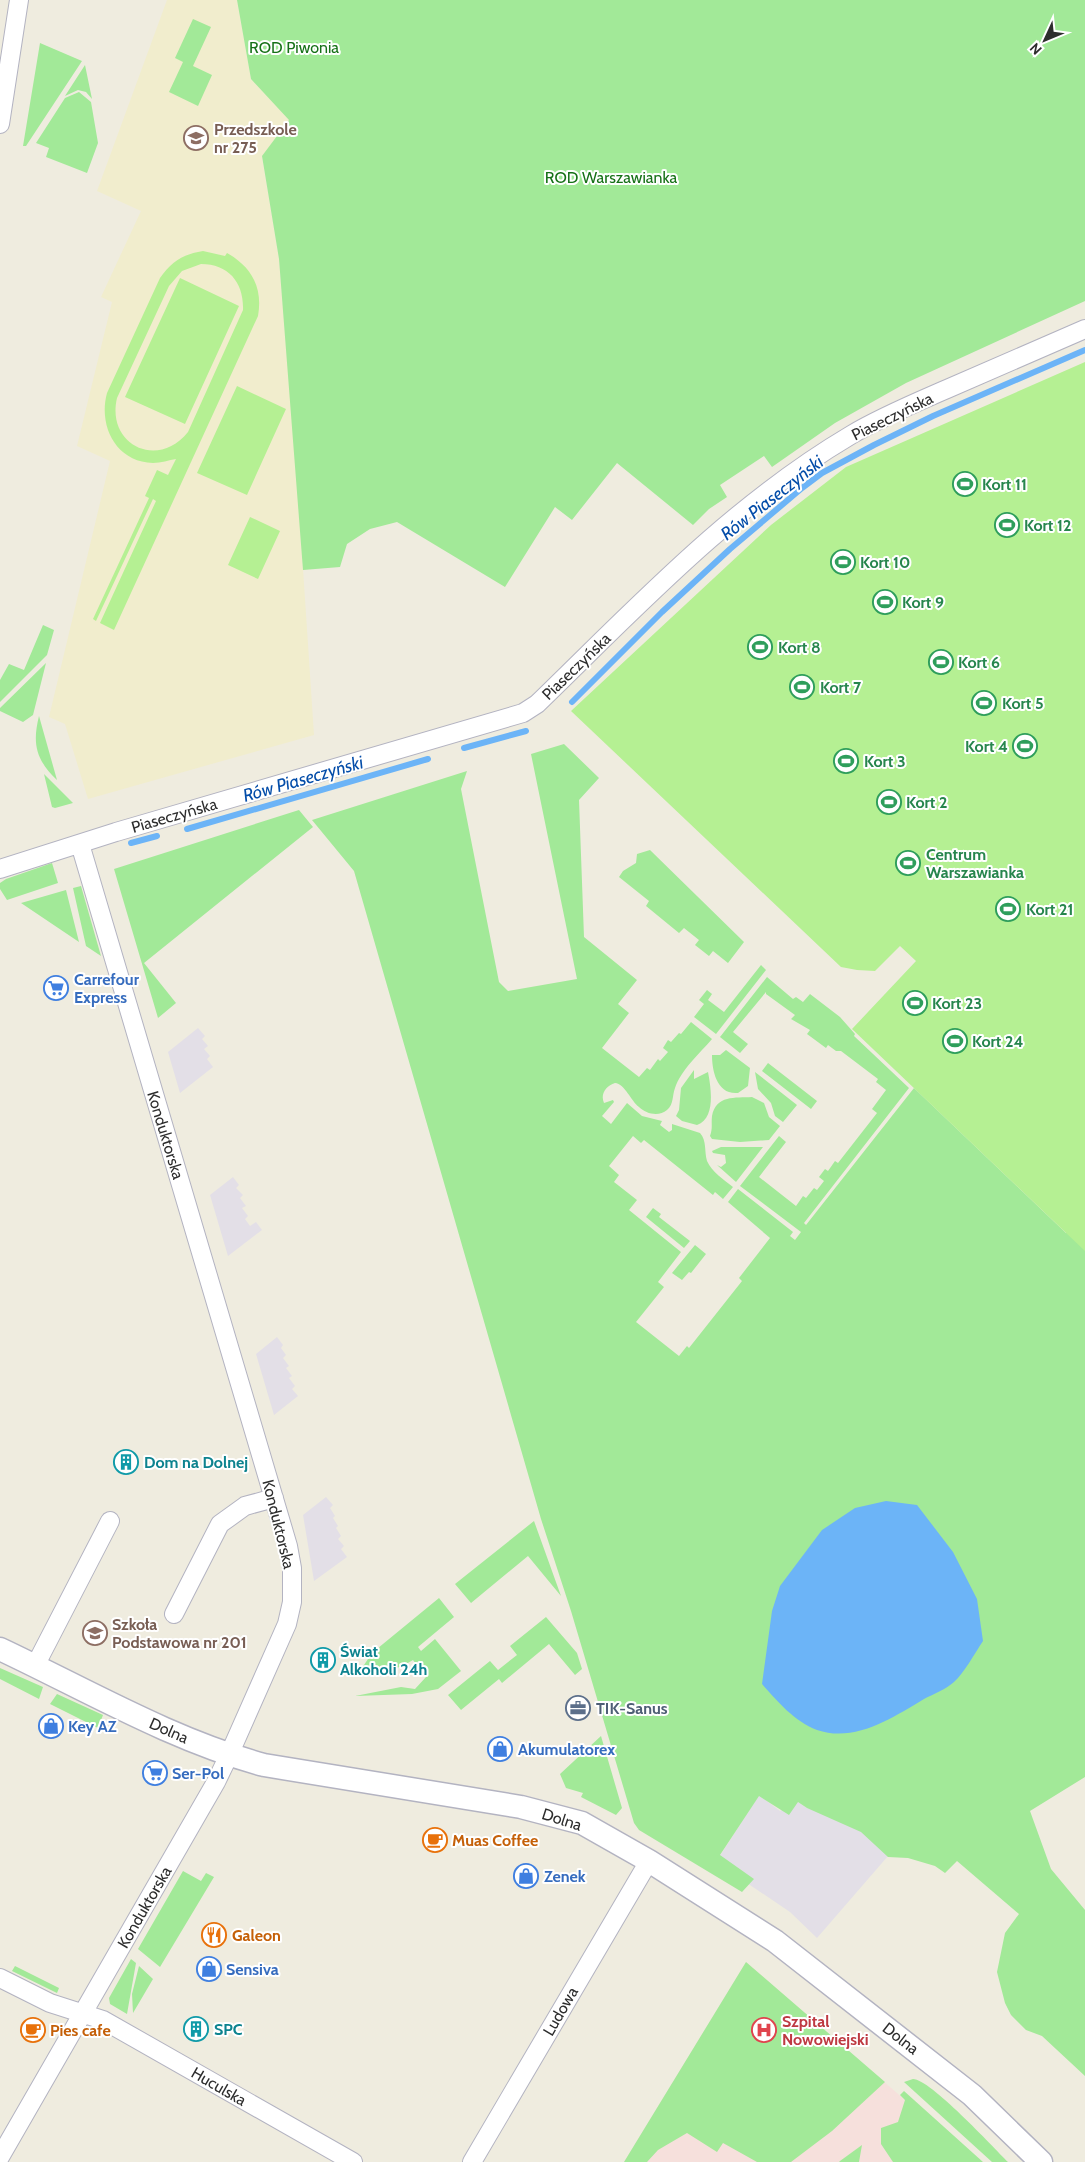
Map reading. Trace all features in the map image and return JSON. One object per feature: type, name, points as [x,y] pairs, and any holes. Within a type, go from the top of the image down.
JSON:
[{"type":"street","points":[[0,124],[19,0]]},
{"type":"street","name":"Piaseczyńska","points":[[0,869],[523,713],[537,704],[707,540],[813,459],[853,434],[889,416],[1085,329]]},
{"type":"street","name":"Konduktorska","points":[[0,2157],[216,1782],[281,1641],[292,1602],[292,1568],[288,1546],[80,844]]},
{"type":"street","points":[[174,1614],[220,1524],[245,1506],[274,1498]]},
{"type":"street","points":[[35,1666],[110,1521]]},
{"type":"street","name":"Dolna","points":[[0,1649],[144,1719],[229,1755],[264,1765],[552,1814],[582,1824],[649,1861],[776,1941],[972,2096],[1041,2162]]},
{"type":"street","name":"Ludowa","points":[[472,2162],[649,1861]]},
{"type":"street","name":"Huculska","points":[[0,1978],[50,2003],[103,2020],[354,2162]]},
{"type":"shaded area","points":[[167,0],[237,0],[251,79],[290,120],[262,157],[279,259],[297,478],[314,735],[88,799],[65,724],[49,717],[110,461],[77,446],[112,302],[101,297],[141,211],[97,191]]},
{"type":"shaded area","points":[[198,1028],[205,1036],[202,1039],[208,1046],[204,1049],[210,1056],[207,1059],[213,1067],[180,1093],[168,1052]]},
{"type":"shaded area","points":[[233,1177],[239,1185],[236,1188],[243,1195],[240,1198],[246,1206],[242,1208],[248,1216],[245,1219],[250,1226],[256,1222],[262,1230],[228,1256],[210,1195]]},
{"type":"shaded area","points":[[277,1337],[283,1345],[281,1348],[286,1355],[283,1358],[289,1366],[286,1368],[292,1376],[289,1378],[295,1386],[292,1389],[298,1396],[274,1415],[256,1354]]},
{"type":"shaded area","points":[[326,1497],[333,1505],[330,1508],[338,1526],[336,1528],[341,1536],[338,1539],[344,1546],[341,1549],[347,1557],[314,1581],[303,1515]]},
{"type":"shaded area","points":[[759,1795],[780,1811],[798,1802],[807,1808],[914,1826],[817,1938],[790,1912],[716,1862]]},
{"type":"shaded area","name":"Szpital Nowowiejski","points":[[746,1962],[905,2100],[979,2162],[624,2162]]},
{"type":"green space","name":"ROD Warszawianka","points":[[237,0],[1085,0],[1085,301],[906,383],[835,423],[772,467],[764,456],[720,485],[727,497],[709,509],[693,525],[617,463],[572,520],[555,507],[505,587],[397,522],[370,529],[347,544],[340,567],[303,570],[279,259],[262,156],[289,120],[251,79]]},
{"type":"green space","points":[[193,19],[211,27],[193,66],[212,75],[198,106],[169,92],[183,62],[175,58]]},
{"type":"green space","points":[[40,43],[82,61],[26,146],[23,146]]},
{"type":"green space","points":[[85,65],[92,99],[86,92],[78,90],[65,96]]},
{"type":"green space","points":[[79,92],[91,102],[98,143],[87,173],[46,157],[49,148],[36,143],[65,98]]},
{"type":"green space","points":[[203,251],[225,256],[227,253],[243,265],[254,279],[257,287],[259,296],[258,316],[114,630],[100,623],[156,501],[153,499],[96,621],[93,619],[149,498],[145,496],[157,470],[168,475],[176,459],[156,463],[140,461],[120,449],[113,440],[105,418],[107,393],[160,278],[178,260]],"holes":[[[201,264],[211,265],[227,271],[238,284],[243,300],[243,310],[188,432],[176,443],[163,449],[149,450],[137,447],[127,439],[119,428],[116,415],[117,398],[169,286],[182,271]]]},
{"type":"green space","points":[[180,278],[239,306],[185,424],[125,397]]},
{"type":"green space","name":"Centrum Warszawianka","points":[[1085,362],[1085,1251],[852,1029],[916,961],[900,946],[875,971],[841,967],[571,711],[771,525],[846,467]]},
{"type":"green space","points":[[237,386],[286,409],[247,495],[197,473]]},
{"type":"green space","points":[[250,517],[280,531],[258,579],[228,565]]},
{"type":"green space","points":[[43,625],[54,630],[47,655],[0,702],[0,680],[9,664],[24,670]]},
{"type":"green space","points":[[46,663],[33,715],[23,722],[0,711],[0,708]]},
{"type":"green space","points":[[39,716],[57,780],[44,766],[38,751],[36,735]]},
{"type":"green space","points":[[564,744],[599,778],[579,800],[584,937],[637,980],[618,1004],[629,1013],[602,1048],[639,1077],[647,1068],[650,1070],[658,1059],[660,1061],[668,1052],[663,1048],[668,1040],[671,1042],[691,1022],[712,1039],[691,1062],[678,1081],[673,1100],[667,1110],[656,1114],[645,1111],[636,1104],[622,1086],[615,1083],[609,1086],[603,1094],[604,1103],[613,1100],[614,1102],[602,1116],[611,1124],[627,1103],[642,1116],[662,1121],[660,1125],[669,1132],[672,1130],[672,1124],[700,1133],[704,1139],[709,1165],[718,1176],[733,1187],[723,1199],[715,1192],[713,1195],[644,1140],[641,1143],[633,1136],[609,1166],[619,1175],[614,1182],[637,1200],[629,1210],[681,1252],[658,1282],[664,1287],[636,1322],[679,1356],[687,1346],[689,1348],[742,1281],[739,1278],[770,1238],[728,1202],[738,1189],[793,1232],[790,1236],[795,1240],[801,1232],[740,1186],[779,1136],[786,1142],[759,1177],[796,1206],[803,1196],[806,1198],[814,1188],[817,1190],[824,1181],[819,1177],[825,1169],[828,1171],[835,1161],[838,1163],[877,1113],[872,1109],[886,1090],[876,1082],[878,1079],[841,1051],[836,1051],[828,1045],[826,1048],[807,1034],[810,1030],[791,1019],[795,1015],[766,994],[766,992],[733,1032],[748,1044],[740,1053],[720,1037],[767,977],[793,999],[796,997],[803,1002],[810,994],[840,1017],[855,1034],[854,1036],[909,1088],[804,1223],[806,1225],[914,1088],[1066,1233],[1085,1221],[1085,1777],[1030,1811],[1051,1869],[1085,1910],[1085,2076],[1042,2036],[1026,2030],[1011,2015],[1005,2003],[997,1972],[1005,1933],[1019,1914],[957,1861],[945,1873],[935,1866],[908,1858],[888,1857],[861,1832],[807,1808],[798,1802],[789,1815],[759,1796],[720,1855],[754,1879],[742,1892],[639,1830],[634,1823],[571,1611],[541,1519],[354,871],[312,820],[467,771],[461,789],[499,982],[508,991],[577,979],[531,754]]},
{"type":"green space","points":[[44,774],[73,803],[55,808],[52,807]]},
{"type":"green space","points":[[299,810],[313,827],[144,963],[176,1003],[158,1018],[114,869]]},
{"type":"green space","points":[[650,850],[744,942],[728,963],[713,951],[709,956],[695,945],[699,940],[684,928],[679,933],[646,906],[649,901],[619,877],[623,871],[636,863],[637,854]]},
{"type":"green space","points":[[52,863],[58,883],[7,900],[0,889],[0,883],[6,879]]},
{"type":"green space","points":[[81,886],[101,956],[86,946],[73,888]]},
{"type":"green space","points":[[66,890],[79,942],[21,903]]},
{"type":"green space","points":[[761,965],[766,970],[716,1034],[694,1017],[704,1004],[699,1000],[707,990],[712,994],[708,1000],[724,1012]]},
{"type":"green space","points":[[726,1050],[750,1068],[748,1086],[738,1093],[731,1093],[721,1086],[717,1081],[713,1068],[712,1055],[720,1055]]},
{"type":"green space","points":[[768,1063],[817,1101],[811,1109],[762,1071]]},
{"type":"green space","points":[[694,1070],[694,1079],[708,1072],[711,1094],[710,1109],[707,1116],[697,1125],[682,1121],[676,1116],[679,1110],[681,1088]]},
{"type":"green space","points":[[755,1072],[797,1105],[783,1122],[775,1116],[771,1103],[758,1089]]},
{"type":"green space","points":[[752,1097],[764,1103],[769,1117],[780,1126],[769,1140],[740,1142],[712,1139],[710,1136],[712,1116],[718,1104],[727,1099]]},
{"type":"green space","points":[[721,1147],[763,1147],[736,1182],[717,1165],[721,1167],[726,1163],[725,1155],[713,1153],[712,1151]]},
{"type":"green space","points":[[653,1208],[661,1214],[659,1217],[690,1241],[684,1248],[646,1217]]},
{"type":"green space","points":[[695,1245],[706,1254],[691,1273],[689,1272],[682,1280],[672,1273]]},
{"type":"green space","points":[[534,1521],[561,1596],[528,1556],[471,1603],[455,1584]]},
{"type":"green space","points":[[439,1598],[454,1617],[418,1647],[421,1651],[435,1639],[461,1671],[438,1689],[412,1694],[355,1696],[401,1687],[415,1689],[426,1677],[413,1660],[398,1668],[382,1672],[349,1676],[364,1665],[372,1653]]},
{"type":"green space","points":[[546,1617],[577,1653],[582,1669],[575,1675],[549,1644],[502,1683],[499,1679],[461,1710],[448,1695],[490,1661],[498,1670],[517,1655],[510,1646]]},
{"type":"green space","points":[[0,1668],[43,1687],[39,1699],[0,1679]]},
{"type":"green space","points":[[57,1694],[103,1715],[98,1728],[50,1704]]},
{"type":"green space","points":[[601,1736],[622,1808],[616,1815],[581,1797],[583,1793],[566,1788],[560,1774]]},
{"type":"green space","points":[[183,1871],[201,1881],[206,1873],[214,1877],[160,1967],[138,1949]]},
{"type":"green space","points":[[131,1959],[136,1963],[127,2014],[110,2004],[109,1998]]},
{"type":"green space","name":"Szpital Nowowiejski","points":[[746,1962],[885,2082],[832,2131],[791,2162],[757,2162],[723,2143],[717,2152],[687,2133],[658,2150],[647,2162],[624,2162]]},
{"type":"green space","points":[[15,1966],[59,1988],[57,1993],[12,1971]]},
{"type":"green space","points":[[139,1966],[153,1979],[133,2013],[132,1994]]},
{"type":"green space","points":[[913,2079],[921,2082],[947,2101],[1008,2162],[992,2162],[904,2082]]},
{"type":"green space","points":[[904,2091],[983,2162],[893,2162],[881,2144],[881,2128],[898,2122],[905,2100],[900,2095]]},
{"type":"green space","points":[[862,2145],[859,2162],[839,2162],[840,2161]]},
{"type":"water","points":[[886,1501],[917,1505],[953,1552],[977,1599],[983,1641],[954,1682],[886,1721],[873,1727],[845,1733],[817,1730],[801,1722],[780,1704],[762,1684],[772,1611],[780,1586],[822,1530],[855,1508]]},
{"type":"waterway","name":"Rów Piaseczyński","points":[[572,702],[662,612],[730,549],[822,473],[933,416],[1085,350]]},
{"type":"waterway","name":"Rów Piaseczyński","points":[[464,748],[526,731]]},
{"type":"waterway","name":"Rów Piaseczyński","points":[[187,829],[428,759]]},
{"type":"waterway","name":"Rów Piaseczyński","points":[[131,843],[157,836]]},
{"type":"place","name":"Przedszkole nr 275","points":[[196,138]]},
{"type":"place","name":"Kort 11","points":[[965,484]]},
{"type":"place","name":"Kort 12","points":[[1007,525]]},
{"type":"place","name":"Kort 10","points":[[843,562]]},
{"type":"place","name":"Kort 9","points":[[885,602]]},
{"type":"place","name":"Kort 8","points":[[760,647]]},
{"type":"place","name":"Kort 6","points":[[941,662]]},
{"type":"place","name":"Kort 7","points":[[802,687]]},
{"type":"place","name":"Kort 5","points":[[984,703]]},
{"type":"place","name":"Kort 4","points":[[1025,746]]},
{"type":"place","name":"Kort 3","points":[[846,761]]},
{"type":"place","name":"Kort 2","points":[[889,802]]},
{"type":"place","name":"Centrum Warszawianka","points":[[908,863]]},
{"type":"place","name":"Kort 21","points":[[1008,909]]},
{"type":"place","name":"Carrefour Express","points":[[56,988]]},
{"type":"place","name":"Kort 23","points":[[915,1003]]},
{"type":"place","name":"Kort 24","points":[[955,1041]]},
{"type":"place","name":"Dom na Dolnej","points":[[126,1462]]},
{"type":"place","name":"Szkoła Podstawowa nr 201","points":[[95,1633]]},
{"type":"place","name":"Świat Alkoholi 24h","points":[[323,1660]]},
{"type":"place","name":"TIK-Sanus","points":[[578,1708]]},
{"type":"place","name":"Key AZ","points":[[51,1726]]},
{"type":"place","name":"Akumulatorex","points":[[500,1749]]},
{"type":"place","name":"Ser-Pol","points":[[155,1773]]},
{"type":"place","name":"Muas Coffee","points":[[435,1840]]},
{"type":"place","name":"Zenek","points":[[526,1876]]},
{"type":"place","name":"Galeon","points":[[214,1935]]},
{"type":"place","name":"Sensiva","points":[[209,1969]]},
{"type":"place","name":"SPC","points":[[196,2029]]},
{"type":"place","name":"Pies cafe","points":[[33,2030]]},
{"type":"place","name":"Szpital Nowowiejski","points":[[764,2030]]},
{"type":"park label","name":"ROD Piwonia","points":[[294,47]]}]
